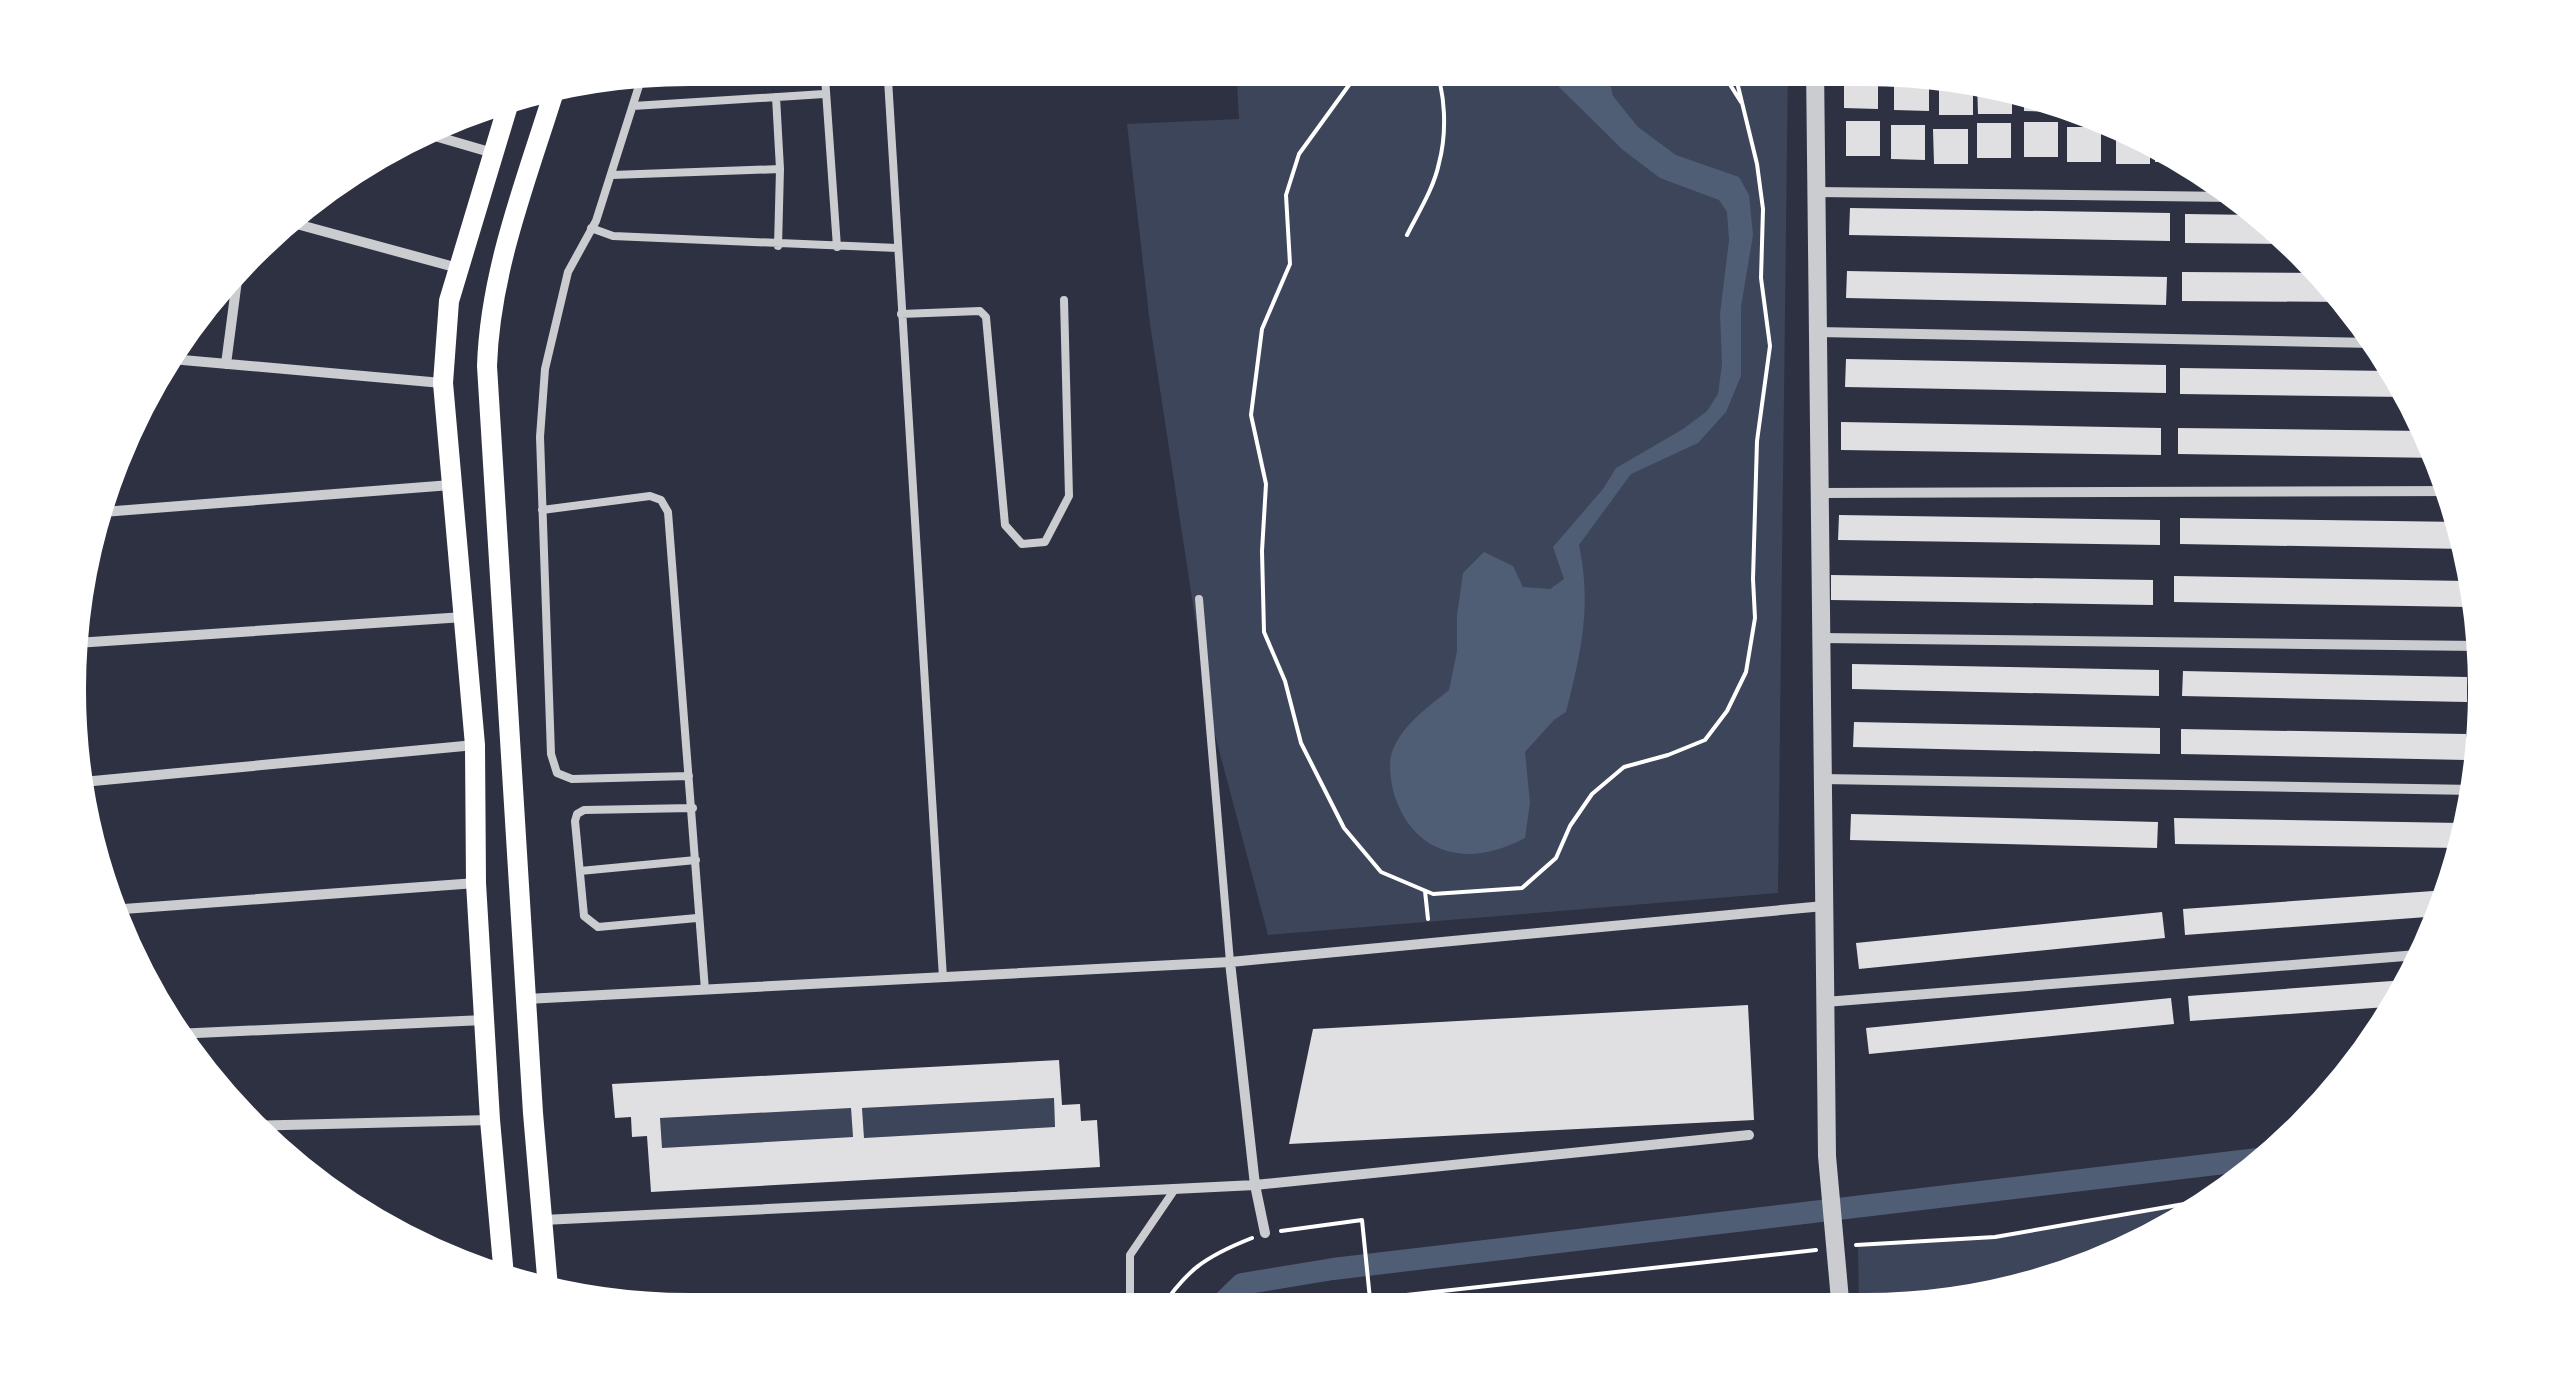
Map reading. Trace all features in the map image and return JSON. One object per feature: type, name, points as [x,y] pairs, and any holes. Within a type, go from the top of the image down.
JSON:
[{"type":"main road","points":[[548,1282],[487,366],[488,332],[505,254],[552,96]]},
{"type":"main road","points":[[503,1270],[476,883],[475,745],[443,383],[446,321],[458,268],[507,108]]},
{"type":"street","points":[[1815,80],[1826,1156],[1839,1299]]},
{"type":"street","points":[[435,136],[493,152]]},
{"type":"street","points":[[1816,192],[2223,197]]},
{"type":"street","points":[[296,224],[458,268]]},
{"type":"street","points":[[226,364],[238,281]]},
{"type":"street","points":[[1818,332],[2365,343]]},
{"type":"street","points":[[178,360],[443,383]]},
{"type":"street","points":[[107,512],[452,485]]},
{"type":"street","points":[[1820,493],[2441,491]]},
{"type":"street","points":[[82,643],[465,618]]},
{"type":"street","points":[[1821,638],[2473,646]]},
{"type":"street","points":[[87,782],[475,745]]},
{"type":"street","points":[[1822,778],[2465,790]]},
{"type":"street","points":[[121,909],[476,883]]},
{"type":"street","points":[[526,999],[1230,962],[1824,906]]},
{"type":"street","points":[[1825,1002],[2413,955]]},
{"type":"street","points":[[1230,962],[1264,1233]]},
{"type":"street","points":[[187,1034],[484,1020]]},
{"type":"street","points":[[265,1125],[490,1120]]},
{"type":"street","points":[[544,1220],[1255,1185],[1749,1135]]},
{"type":"lane","points":[[824,80],[837,247]]},
{"type":"lane","points":[[888,80],[943,978]]},
{"type":"lane","points":[[640,82],[612,174],[568,272],[545,370],[540,437],[551,754],[557,773],[572,779],[689,776]]},
{"type":"lane","points":[[633,106],[824,94]]},
{"type":"lane","points":[[776,97],[780,168],[778,246]]},
{"type":"lane","points":[[612,174],[780,168]]},
{"type":"lane","points":[[591,228],[613,236],[778,246],[897,248]]},
{"type":"lane","points":[[901,314],[980,311],[986,317],[1004,526],[1022,544],[1046,542],[1069,496],[1064,300]]},
{"type":"lane","points":[[542,510],[650,496],[661,500],[668,512],[694,808],[705,990]]},
{"type":"lane","points":[[1199,599],[1230,962]]},
{"type":"lane","points":[[694,808],[584,810],[575,821],[584,916],[596,927],[698,918]]},
{"type":"lane","points":[[580,871],[696,860]]},
{"type":"lane","points":[[1130,1299],[1130,1255],[1176,1189]]},
{"type":"path","points":[[1352,80],[1298,154],[1286,195],[1290,264],[1262,328],[1251,415],[1266,484],[1262,551],[1264,632],[1285,681],[1301,742],[1344,828],[1381,872],[1433,894],[1522,888],[1556,858],[1570,826],[1592,794],[1624,768],[1706,740],[1727,712],[1746,672],[1755,618],[1757,442],[1770,346],[1762,278],[1763,209],[1738,80]]},
{"type":"path","points":[[1407,235],[1440,164],[1441,80]]},
{"type":"path","points":[[1727,80],[1745,109]]},
{"type":"path","points":[[1426,891],[1428,919]]},
{"type":"path","points":[[1378,1299],[1833,1244],[1994,1237],[2192,1203]]},
{"type":"path","points":[[1167,1299],[1180,1280],[1216,1252],[1264,1233],[1362,1220],[1370,1299]]},
{"type":"shaded area","points":[[1237,80],[1788,80],[1778,893],[1268,935],[1210,716],[1150,324],[1127,124],[1239,119]]},
{"type":"shaded area","points":[[1557,80],[1609,80],[1613,96],[1638,127],[1676,155],[1739,177],[1749,195],[1753,235],[1741,307],[1741,376],[1726,412],[1698,443],[1631,474],[1579,545],[1585,589],[1580,649],[1566,712],[1525,752],[1530,803],[1525,838],[1505,847],[1466,854],[1431,844],[1417,833],[1395,797],[1390,768],[1392,752],[1402,733],[1449,690],[1457,651],[1463,573],[1484,552],[1513,566],[1523,587],[1550,589],[1564,579],[1553,547],[1616,468],[1707,411],[1718,394],[1722,364],[1720,314],[1729,240],[1727,212],[1719,200],[1660,178],[1623,150],[1558,86]]},
{"type":"shaded area","points":[[1054,1098],[1055,1127],[864,1138],[862,1108]]},
{"type":"shaded area","points":[[851,1108],[853,1137],[662,1148],[660,1118]]},
{"type":"shaded area","points":[[2192,1203],[2098,1253],[2022,1278],[1944,1294],[1859,1299],[1858,1245],[1995,1237]]},
{"type":"building","points":[[1844,80],[1878,80],[1878,109],[1844,108]]},
{"type":"building","points":[[1894,81],[1929,84],[1929,111],[1894,110]]},
{"type":"building","points":[[1939,84],[1973,90],[1973,115],[1939,115]]},
{"type":"building","points":[[1977,91],[2012,99],[2012,114],[1978,114]]},
{"type":"building","points":[[2024,102],[2058,112],[2024,111]]},
{"type":"building","points":[[1846,121],[1880,121],[1880,156],[1846,156]]},
{"type":"building","points":[[2024,122],[2058,122],[2058,157],[2024,157]]},
{"type":"building","points":[[1977,123],[2011,123],[2011,158],[1977,158]]},
{"type":"building","points":[[1891,125],[1925,125],[1925,160],[1891,159]]},
{"type":"building","points":[[2067,127],[2101,127],[2101,162],[2067,162]]},
{"type":"building","points":[[1933,129],[1968,129],[1968,164],[1934,164]]},
{"type":"building","points":[[2116,134],[2150,152],[2150,164],[2116,164]]},
{"type":"building","points":[[1850,208],[2170,213],[2170,241],[1849,235]]},
{"type":"building","points":[[2185,214],[2247,215],[2279,244],[2185,243]]},
{"type":"building","points":[[1847,271],[2167,277],[2166,305],[1846,298]]},
{"type":"building","points":[[2182,272],[2308,273],[2335,302],[2182,301]]},
{"type":"building","points":[[1846,359],[2166,365],[2166,393],[1845,387]]},
{"type":"building","points":[[2180,368],[2383,371],[2398,397],[2180,394]]},
{"type":"building","points":[[1841,422],[2161,428],[2161,455],[1841,450]]},
{"type":"building","points":[[2178,428],[2416,431],[2429,458],[2178,454]]},
{"type":"building","points":[[1839,515],[2160,520],[2160,545],[1838,540]]},
{"type":"building","points":[[2180,518],[2450,522],[2457,549],[2180,544]]},
{"type":"building","points":[[1831,575],[2153,580],[2153,605],[1831,600]]},
{"type":"building","points":[[2174,576],[2464,581],[2468,607],[2174,602]]},
{"type":"building","points":[[1852,664],[2159,670],[2159,696],[1852,689]]},
{"type":"building","points":[[2183,671],[2467,677],[2467,702],[2182,696]]},
{"type":"building","points":[[1854,722],[2160,728],[2160,754],[1853,747]]},
{"type":"building","points":[[2181,729],[2466,734],[2466,760],[2181,754]]},
{"type":"building","points":[[1851,814],[2158,822],[2157,848],[1850,840]]},
{"type":"building","points":[[2174,818],[2459,823],[2453,848],[2175,844]]},
{"type":"building","points":[[2440,891],[2430,917],[2185,935],[2183,909]]},
{"type":"building","points":[[2162,912],[2165,938],[1859,969],[1856,943]]},
{"type":"building","points":[[2399,980],[2384,1007],[2190,1021],[2188,996]]},
{"type":"building","points":[[2171,998],[2174,1024],[1869,1054],[1866,1028]]},
{"type":"building","points":[[1748,1005],[1754,1120],[1289,1144],[1313,1029]]},
{"type":"building","points":[[1059,1060],[1062,1105],[1080,1104],[1081,1121],[1097,1120],[1100,1167],[651,1192],[647,1136],[632,1137],[631,1117],[615,1118],[612,1084]],"holes":[[[1054,1098],[1055,1127],[864,1138],[862,1108]],[[851,1108],[853,1137],[662,1148],[660,1118]]]},
{"type":"waterway","points":[[1226,1299],[1242,1284],[1333,1269],[2252,1160]]}]
